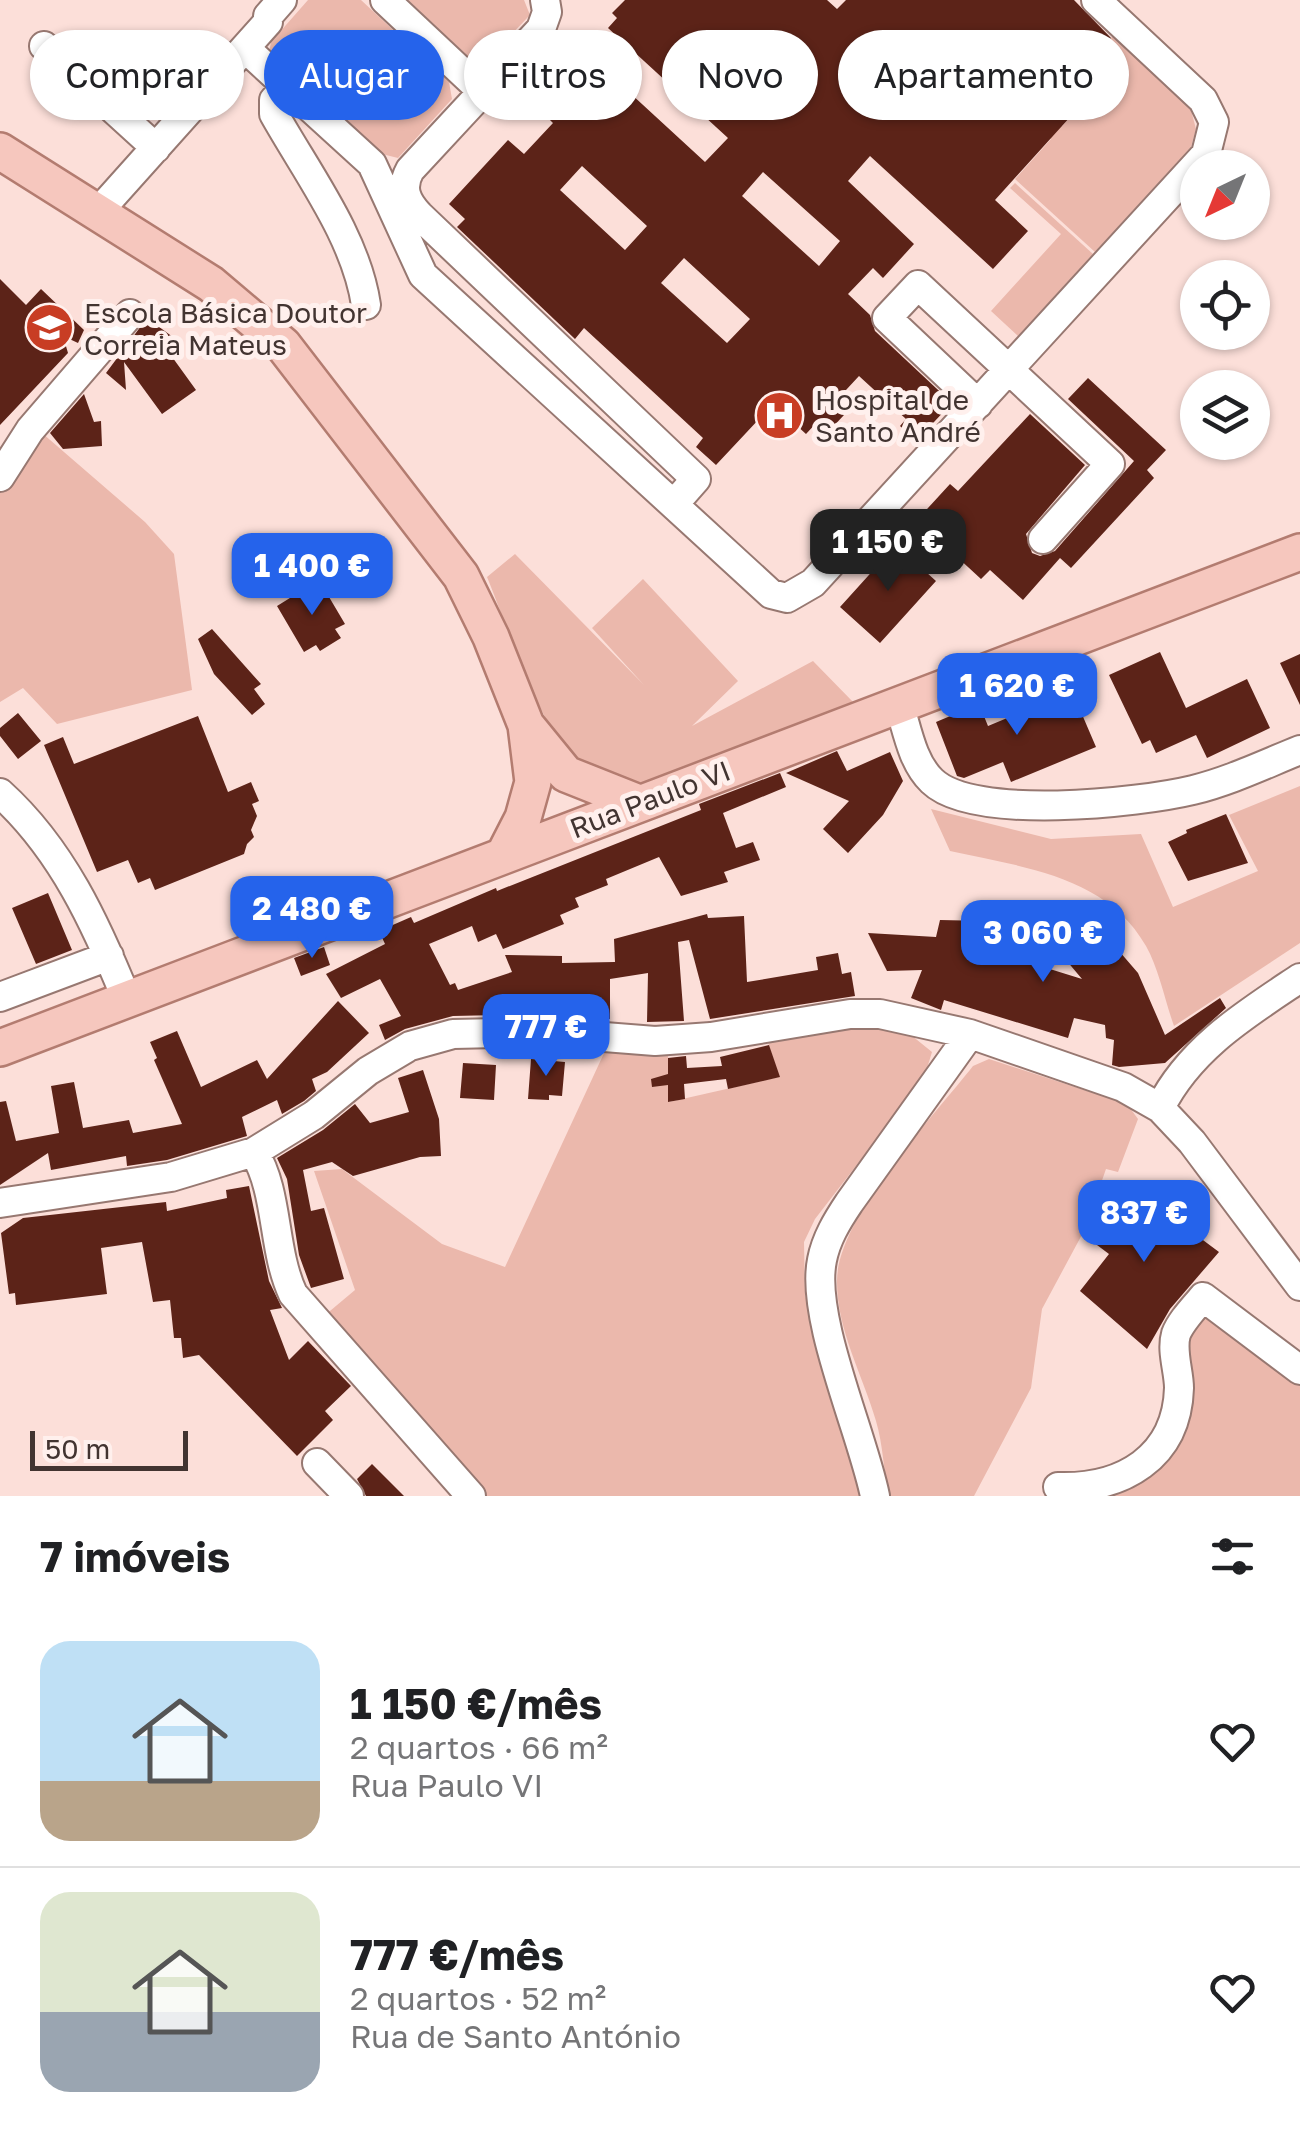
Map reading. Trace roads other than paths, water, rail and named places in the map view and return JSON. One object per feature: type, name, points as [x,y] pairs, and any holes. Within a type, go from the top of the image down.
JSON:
[{"type":"main road","points":[[0,150],[211,284],[282,345],[461,576],[491,637],[571,830]]},
{"type":"main road","name":"Rua Paulo VI","points":[[0,1048],[1300,552]]},
{"type":"main road","points":[[550,778],[639,804]]},
{"type":"main road","points":[[504,855],[550,778]]},
{"type":"street","points":[[275,11],[274,22],[295,0]]},
{"type":"street","points":[[385,0],[464,74]]},
{"type":"street","points":[[540,30],[545,0]]},
{"type":"street","points":[[323,120],[372,164],[423,275],[771,594],[787,598],[813,582],[969,396],[1206,154],[1214,133],[1211,111],[1204,100],[1096,0]]},
{"type":"street","points":[[98,212],[275,11]]},
{"type":"street","points":[[245,48],[264,66]]},
{"type":"street","points":[[464,111],[410,170],[406,198],[419,216],[696,479],[674,504]]},
{"type":"street","points":[[125,120],[156,148]]},
{"type":"street","points":[[277,120],[350,251],[366,305]]},
{"type":"street","points":[[969,396],[887,318],[918,285],[1110,464],[1043,539]]},
{"type":"street","points":[[0,476],[30,430],[130,314]]},
{"type":"street","points":[[900,704],[913,750],[930,780],[957,795],[999,803],[1080,806],[1190,791],[1300,750]]},
{"type":"street","points":[[0,793],[51,848],[109,956],[126,1000]]},
{"type":"street","points":[[0,997],[109,956]]},
{"type":"street","points":[[1160,1108],[1182,1070],[1206,1046],[1300,978]]},
{"type":"street","points":[[0,1203],[171,1177],[254,1152],[314,1115],[368,1070],[410,1046],[454,1034],[541,1032],[655,1041],[711,1037],[850,1014],[880,1014],[970,1034],[1123,1088],[1160,1108],[1192,1142],[1300,1286]]},
{"type":"street","points":[[875,1496],[826,1324],[821,1264],[841,1215],[970,1034]]},
{"type":"street","points":[[254,1152],[262,1165],[293,1294],[471,1496]]},
{"type":"street","points":[[1058,1487],[1118,1480],[1148,1463],[1174,1424],[1178,1406],[1175,1338],[1203,1297],[1300,1370]]},
{"type":"street","points":[[317,1462],[349,1496]]},
{"type":"place","name":"Escola Básica Doutor Correia Mateus","points":[[49,328]]},
{"type":"place","name":"Hospital de Santo André","points":[[780,415]]}]
